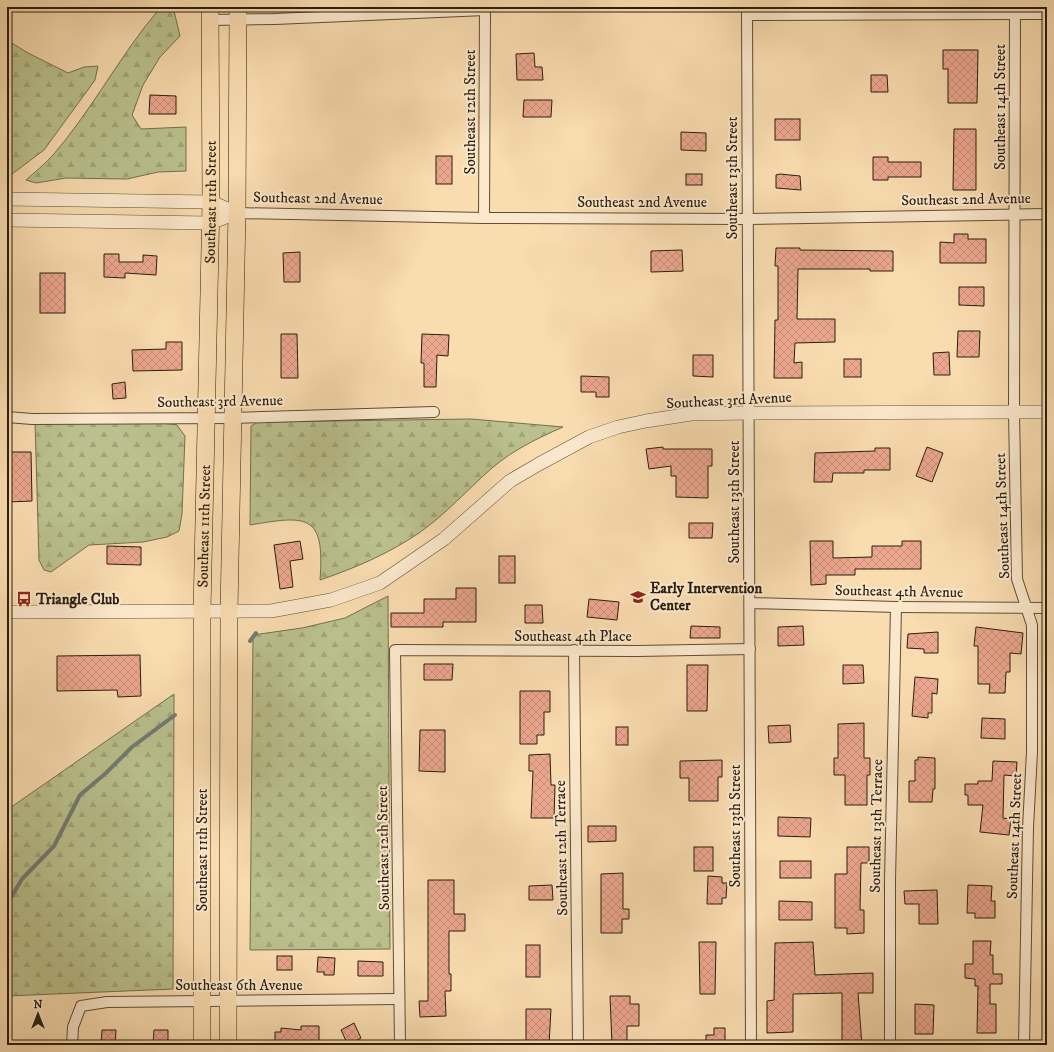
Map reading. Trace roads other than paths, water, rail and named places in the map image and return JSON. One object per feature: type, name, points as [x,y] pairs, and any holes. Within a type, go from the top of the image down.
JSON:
[{"type":"highway","name":"Southeast 11th Street","points":[[228,1045],[229,611],[237,213],[238,13]]},
{"type":"highway","name":"Southeast 11th Street","points":[[202,1045],[202,611],[211,202],[210,14]]},
{"type":"street","points":[[210,14],[485,8]]},
{"type":"street","name":"Southeast 12th Street","points":[[484,218],[485,8]]},
{"type":"street","points":[[747,11],[1015,11],[1047,14]]},
{"type":"street","name":"Southeast 13th Street","points":[[747,11],[751,1045]]},
{"type":"street","name":"Southeast 14th Street","points":[[1015,11],[1014,412],[1017,579],[1032,625],[1032,752],[1028,828],[1024,1045]]},
{"type":"street","name":"Southeast 2nd Avenue","points":[[7,199],[211,202],[237,213]]},
{"type":"street","name":"Southeast 2nd Avenue","points":[[7,220],[210,223],[237,213],[484,218],[747,219],[1047,214]]},
{"type":"street","name":"Southeast 3rd Avenue","points":[[7,416],[32,419],[233,418],[434,412]]},
{"type":"street","name":"Southeast 3rd Avenue","points":[[229,611],[271,611],[331,600],[380,582],[428,551],[484,506],[510,481],[589,437],[618,427],[691,414],[1047,412]]},
{"type":"street","name":"Southeast 4th Avenue","points":[[750,603],[896,607],[1047,608]]},
{"type":"street","name":"Southeast 13th Terrace","points":[[890,1045],[890,880],[896,607]]},
{"type":"street","points":[[7,612],[229,611]]},
{"type":"street","name":"Southeast 4th Place","points":[[395,650],[750,649]]},
{"type":"street","name":"Southeast 12th Street","points":[[395,650],[398,999],[400,1045]]},
{"type":"street","name":"Southeast 12th Terrace","points":[[574,650],[578,1045]]},
{"type":"street","name":"Southeast 6th Avenue","points":[[72,1045],[73,1027],[81,1006],[107,1002],[398,999]]},
{"type":"waterway","points":[[250,641],[256,633]]},
{"type":"waterway","points":[[7,904],[22,879],[54,846],[80,795],[106,773],[132,747],[175,715]]},
{"type":"place","name":"Early Intervention Center","points":[[638,597]]},
{"type":"place","name":"Triangle Club","points":[[24,599]]}]
